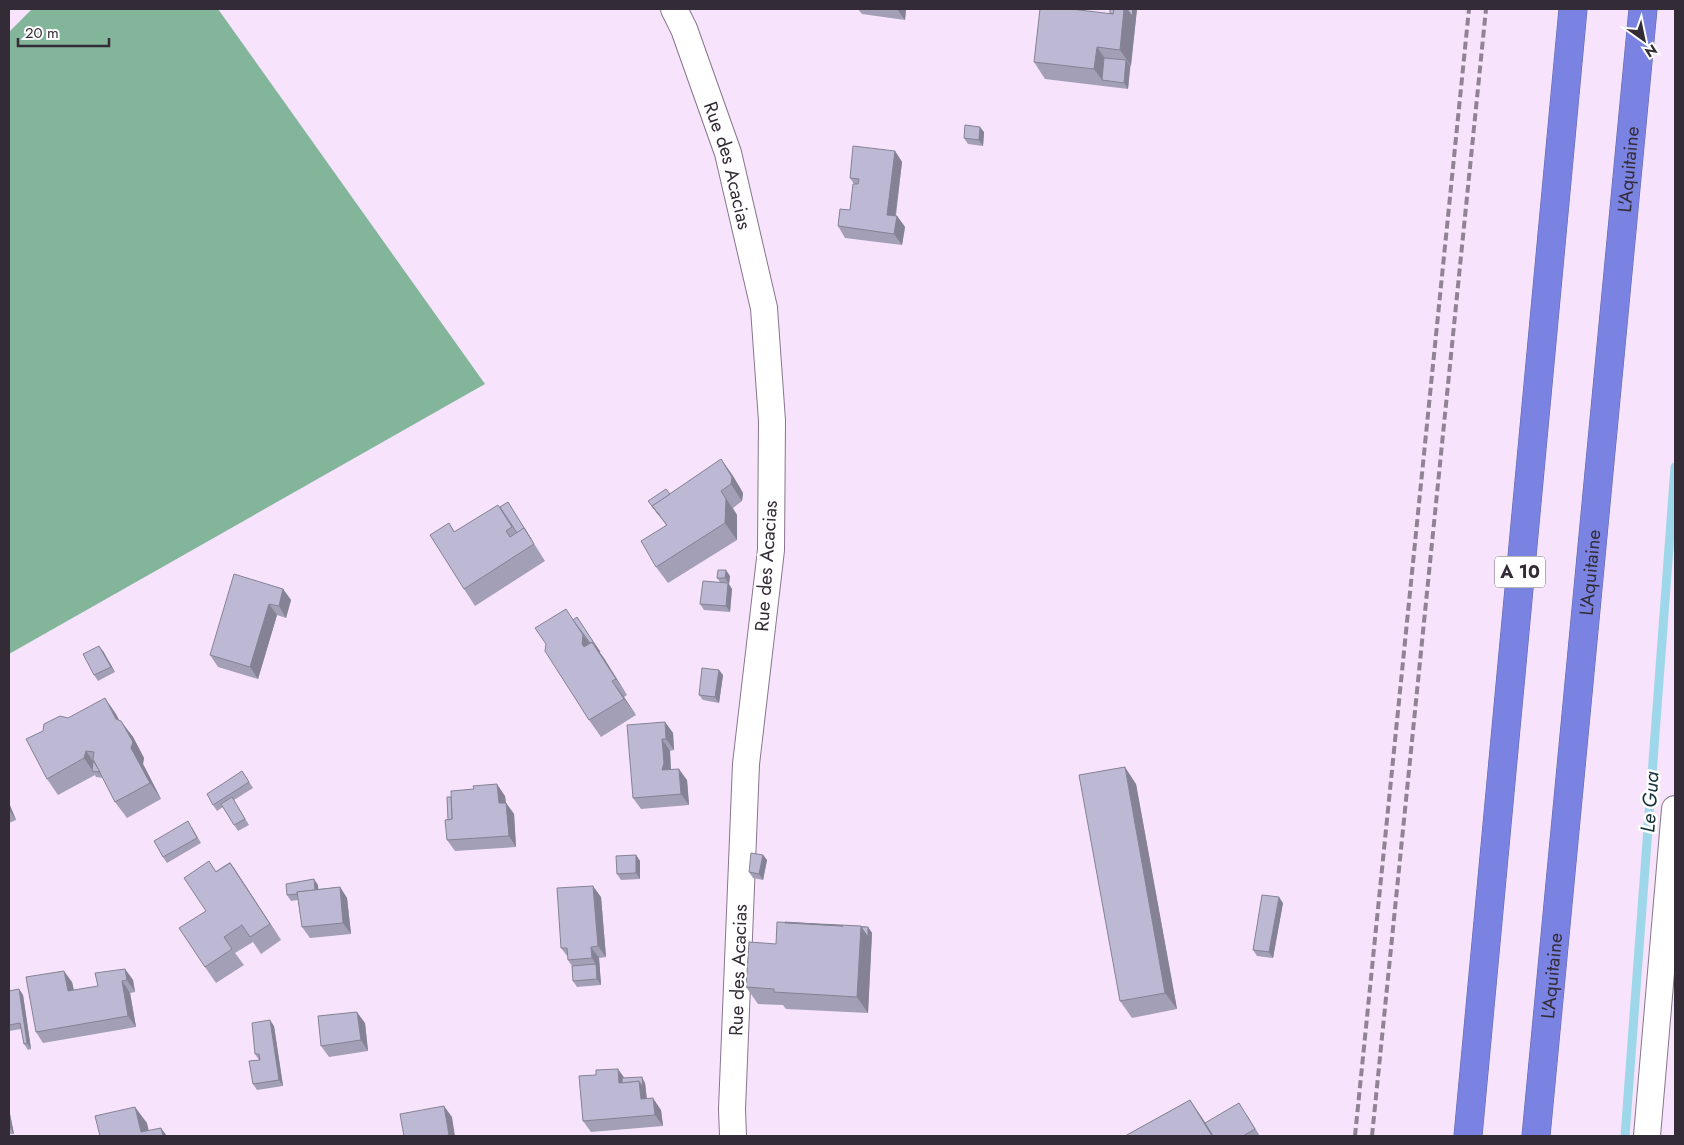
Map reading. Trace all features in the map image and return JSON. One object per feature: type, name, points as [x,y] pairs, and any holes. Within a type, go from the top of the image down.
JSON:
[{"type":"highway","name":"A 10","points":[[1468,1136],[1573,9]]},
{"type":"highway","name":"L'Aquitaine","points":[[1536,1136],[1642,9]]},
{"type":"street","name":"Rue des Acacias","points":[[674,9],[684,29],[728,153],[764,308],[772,421],[771,550],[746,764],[732,1109],[733,1136]]},
{"type":"street","points":[[1647,1136],[1675,809]]},
{"type":"green space","points":[[32,9],[218,9],[485,384],[9,654],[9,32]]},
{"type":"building","points":[[1040,9],[1071,9],[1113,14],[1114,9],[1124,9],[1120,50],[1097,47],[1094,69],[1034,62]]},
{"type":"building","points":[[1110,9],[1114,9],[1113,14],[1110,13]]},
{"type":"building","points":[[1127,9],[1133,9],[1132,16]]},
{"type":"building","points":[[1104,58],[1126,60],[1124,83],[1102,80]]},
{"type":"building","points":[[965,125],[980,127],[979,140],[964,138]]},
{"type":"building","points":[[853,146],[895,151],[887,215],[897,216],[894,234],[838,226],[840,209],[850,210],[853,184],[858,184],[859,179],[850,178]]},
{"type":"building","points":[[721,459],[732,477],[731,484],[721,491],[726,499],[725,523],[656,567],[641,541],[667,525],[652,506]]},
{"type":"building","points":[[666,489],[670,494],[652,506],[648,501]]},
{"type":"building","points":[[508,502],[531,539],[524,528],[517,533],[500,507]]},
{"type":"building","points":[[498,505],[512,527],[506,531],[510,537],[524,528],[534,544],[464,589],[430,535],[449,523],[454,532]]},
{"type":"building","points":[[718,570],[726,570],[725,578],[717,578]]},
{"type":"building","points":[[234,574],[283,589],[279,606],[269,604],[250,667],[210,655]]},
{"type":"building","points":[[703,581],[728,583],[726,606],[700,604]]},
{"type":"building","points":[[566,609],[583,635],[582,644],[584,647],[592,642],[616,679],[612,681],[624,699],[589,720],[545,651],[546,644],[535,628]]},
{"type":"building","points":[[577,617],[600,652],[592,642],[590,643],[573,620]]},
{"type":"building","points":[[99,646],[111,667],[94,675],[83,654]]},
{"type":"building","points":[[702,668],[719,670],[715,697],[699,695]]},
{"type":"building","points":[[105,698],[116,719],[121,721],[133,742],[131,748],[150,783],[115,802],[93,759],[94,752],[86,751],[84,758],[47,779],[26,739],[43,731],[44,724],[60,716],[68,718]]},
{"type":"building","points":[[665,722],[666,739],[662,739],[664,763],[662,770],[679,769],[681,794],[633,798],[627,725]]},
{"type":"building","points":[[94,762],[100,772],[92,771]]},
{"type":"building","points":[[1125,767],[1165,993],[1120,1001],[1079,775]]},
{"type":"building","points":[[242,771],[249,782],[213,805],[207,794]]},
{"type":"building","points":[[497,784],[499,803],[506,803],[509,836],[447,840],[445,820],[452,819],[451,791],[474,789],[473,786]]},
{"type":"building","points":[[232,797],[245,819],[234,825],[221,804]]},
{"type":"building","points":[[447,797],[451,797],[452,819],[448,820]]},
{"type":"building","points":[[188,821],[197,838],[163,857],[154,841]]},
{"type":"building","points":[[751,853],[763,855],[759,874],[749,872]]},
{"type":"building","points":[[636,855],[636,873],[617,874],[616,856]]},
{"type":"building","points":[[209,861],[216,872],[230,863],[270,924],[250,937],[242,925],[224,937],[232,949],[205,967],[179,928],[206,911],[184,878]]},
{"type":"building","points":[[314,879],[315,890],[287,895],[286,884]]},
{"type":"building","points":[[593,886],[598,946],[591,947],[592,958],[568,960],[567,948],[561,948],[557,888]]},
{"type":"building","points":[[340,887],[343,923],[302,927],[297,892]]},
{"type":"building","points":[[1262,895],[1279,897],[1269,952],[1253,950]]},
{"type":"building","points":[[777,922],[861,926],[857,997],[774,992],[774,989],[746,987],[749,942],[776,944]]},
{"type":"building","points":[[785,922],[843,926],[785,923]]},
{"type":"building","points":[[861,927],[868,927],[868,937]]},
{"type":"building","points":[[596,964],[597,979],[573,981],[572,966]]},
{"type":"building","points":[[125,969],[127,980],[122,981],[128,1016],[36,1032],[26,977],[64,971],[68,991],[98,986],[95,973]]},
{"type":"building","points":[[19,989],[27,1043],[24,1044],[20,1023],[9,1025],[9,991]]},
{"type":"building","points":[[357,1012],[361,1040],[321,1046],[318,1016]]},
{"type":"building","points":[[270,1020],[279,1080],[253,1084],[249,1061],[260,1060],[259,1054],[255,1054],[252,1023]]},
{"type":"building","points":[[618,1069],[619,1083],[639,1081],[641,1099],[653,1098],[655,1115],[583,1121],[579,1076],[596,1075],[596,1070]]},
{"type":"building","points":[[642,1077],[643,1087],[639,1081],[622,1083],[622,1078]]},
{"type":"building","points":[[1190,1100],[1212,1136],[1125,1136]]},
{"type":"building","points":[[1239,1103],[1255,1129],[1243,1136],[1213,1136],[1205,1123]]},
{"type":"building","points":[[444,1106],[449,1135],[404,1136],[400,1114]]},
{"type":"building","points":[[135,1107],[141,1132],[161,1128],[163,1136],[100,1136],[95,1116]]},
{"type":"waterway","name":"Le Gua","points":[[1625,1136],[1675,467]]},
{"type":"railway","points":[[1355,1136],[1469,9]]},
{"type":"railway","points":[[1372,1136],[1486,9]]}]
